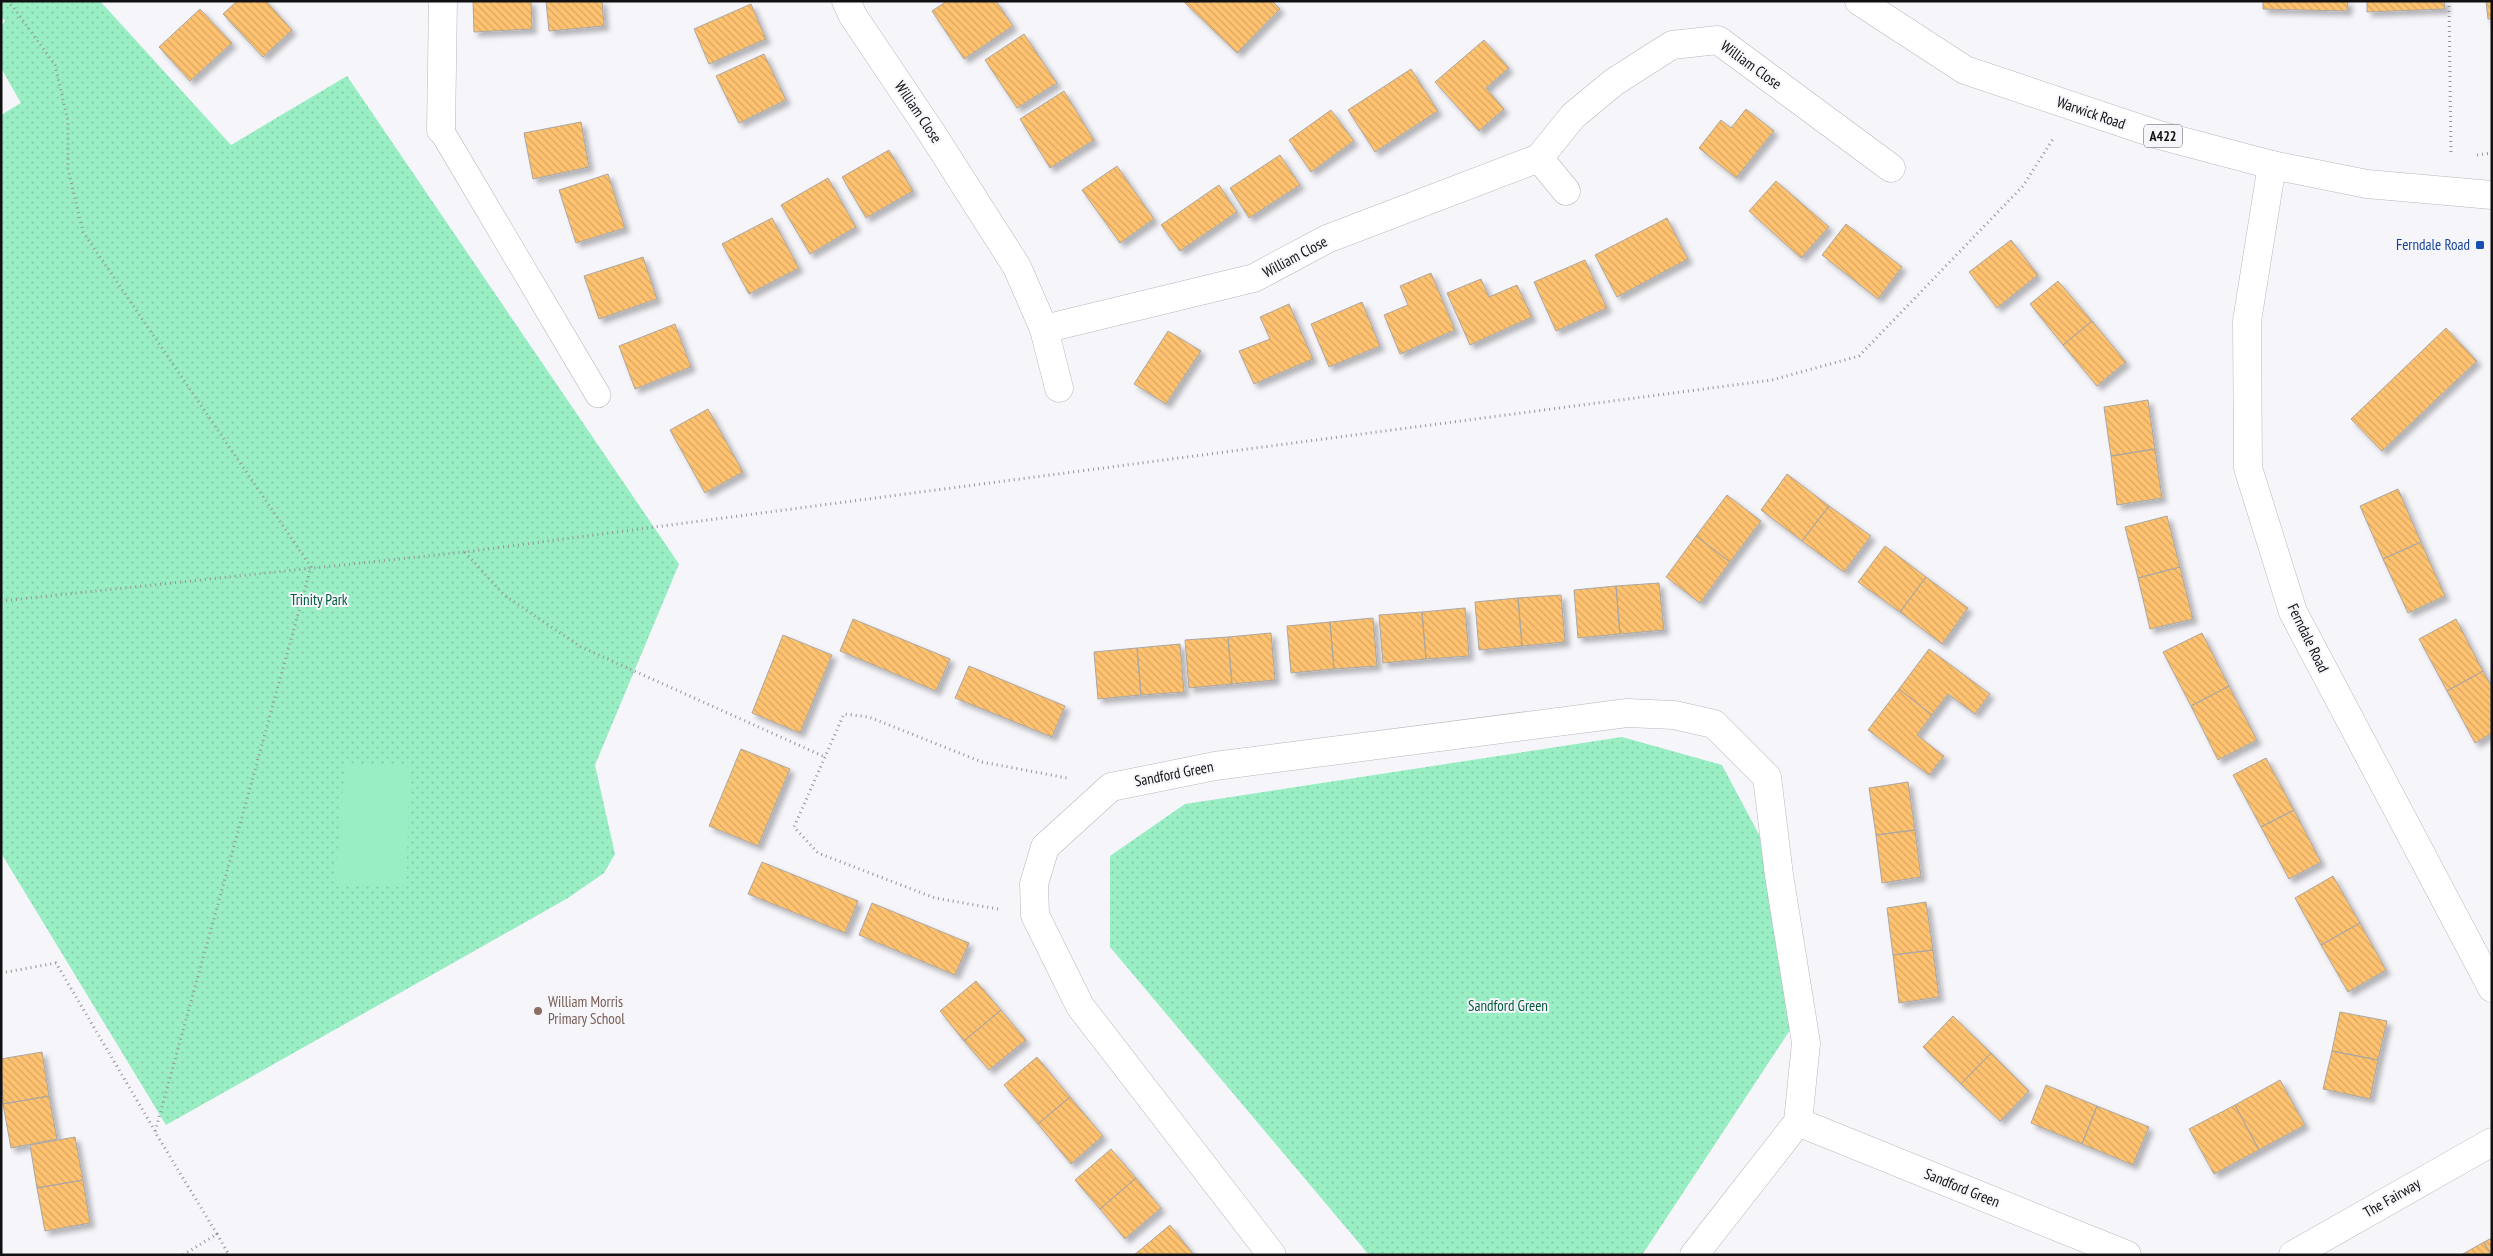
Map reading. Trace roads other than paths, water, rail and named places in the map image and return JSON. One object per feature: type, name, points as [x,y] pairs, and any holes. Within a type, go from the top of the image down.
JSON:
[{"type":"street","points":[[441,130],[443,1]]},
{"type":"street","name":"William Close","points":[[846,1],[852,16],[931,132],[1017,267],[1044,329],[1060,388]]},
{"type":"street","name":"Warwick Road","points":[[1859,1],[1964,70],[2159,136],[2272,165],[2367,184],[2492,195]]},
{"type":"street","name":"William Close","points":[[1044,329],[1254,278],[1327,239],[1539,158],[1573,116],[1614,82],[1672,46],[1718,40],[1891,168]]},
{"type":"street","points":[[1539,158],[1566,191]]},
{"type":"street","name":"Ferndale Road","points":[[2272,165],[2247,321],[2248,468],[2293,612],[2492,988]]},
{"type":"street","name":"Sandford Green","points":[[1272,1255],[1080,1006],[1035,915],[1034,884],[1045,847],[1111,787],[1215,766],[1627,713],[1674,715],[1714,724],[1767,778],[1779,875],[1806,1043],[1798,1122],[2127,1255]]},
{"type":"street","points":[[1694,1255],[1798,1122]]},
{"type":"street","name":"The Fairway","points":[[2293,1255],[2492,1142]]},
{"type":"lane","points":[[441,130],[598,395]]},
{"type":"place","name":"Ferndale Road","points":[[2480,245]]},
{"type":"place","name":"William Morris Primary School","points":[[538,1011]]},
{"type":"park label","name":"Trinity Park","points":[[319,600]]}]
